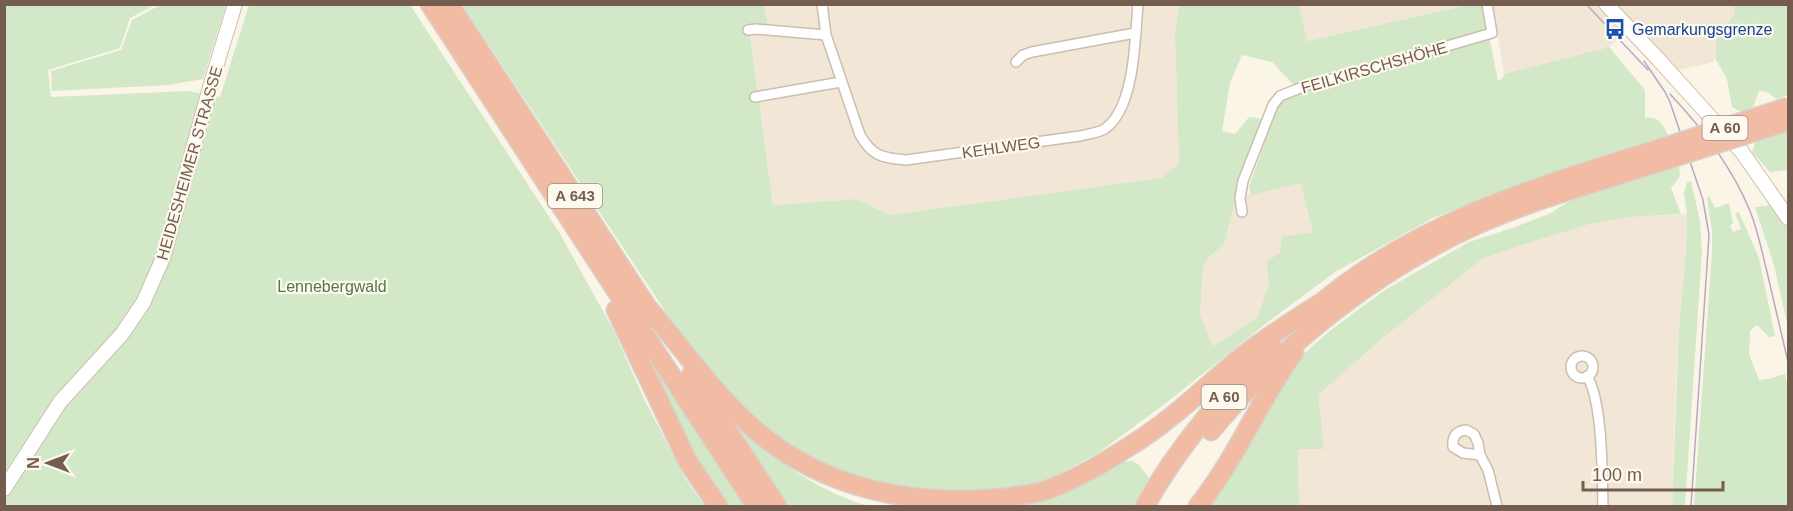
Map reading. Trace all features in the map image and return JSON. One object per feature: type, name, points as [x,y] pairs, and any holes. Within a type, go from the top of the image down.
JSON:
[{"type":"highway","name":"A 643","points":[[430,4],[756,507]]},
{"type":"highway","name":"A 643","points":[[449,4],[777,507]]},
{"type":"highway","name":"A 60","points":[[1159,507],[1184,467],[1226,413],[1268,367],[1316,325],[1369,286],[1474,226],[1788,107]]},
{"type":"highway","name":"A 60","points":[[1145,507],[1169,468],[1217,404],[1273,345],[1321,303],[1359,274],[1400,248],[1464,216],[1519,195],[1788,121]]},
{"type":"highway","points":[[591,253],[679,445],[718,507]]},
{"type":"highway","points":[[649,309],[729,405],[753,428],[790,457],[839,483],[866,493],[915,504],[956,506],[1016,499],[1049,489],[1089,471],[1143,437],[1248,352],[1276,331],[1321,303]]},
{"type":"highway","points":[[1198,507],[1228,464],[1284,367],[1316,325]]},
{"type":"main road","name":"HEIDESHEIMER STRASSE","points":[[4,489],[60,402],[122,334],[143,303],[163,258],[212,80],[236,4]]},
{"type":"main road","points":[[1606,4],[1742,152],[1788,218]]},
{"type":"street","name":"KEHLWEG","points":[[822,4],[826,36],[863,141],[876,154],[906,160],[1080,136],[1105,129],[1117,115],[1130,85],[1138,4]]},
{"type":"street","name":"FEILKIRSCHSHÖHE","points":[[1242,212],[1240,198],[1243,182],[1272,105],[1280,96],[1310,84],[1492,33],[1487,4]]},
{"type":"street","points":[[748,30],[826,36]]},
{"type":"street","points":[[1016,62],[1023,55],[1032,51],[1136,33]]},
{"type":"street","points":[[755,97],[841,82]]},
{"type":"street","points":[[1587,376],[1595,394],[1603,507]]},
{"type":"street","points":[[1480,455],[1488,470],[1497,507]]},
{"type":"shaded area","points":[[1299,4],[1468,5],[1306,41]]},
{"type":"shaded area","points":[[1734,4],[1735,13],[1716,40],[1714,62],[1679,70],[1635,24],[1609,47],[1504,74],[1493,5]]},
{"type":"shaded area","points":[[764,5],[1179,5],[1175,34],[1179,164],[1161,178],[890,215],[856,199],[773,205],[750,34],[770,33]]},
{"type":"shaded area","points":[[1300,183],[1313,233],[1281,253],[1257,318],[1213,346],[1200,315],[1203,265],[1224,245],[1235,197]]},
{"type":"shaded area","points":[[1687,214],[1679,328],[1672,506],[1299,506],[1298,449],[1324,449],[1317,395],[1379,341],[1482,259],[1590,224],[1631,217]]},
{"type":"green space","name":"Lennebergwald","points":[[4,5],[155,5],[130,18],[120,48],[48,70],[51,97],[188,91],[220,97],[249,5],[410,5],[559,232],[614,331],[644,399],[685,478],[705,506],[5,506]]},
{"type":"green space","points":[[160,5],[226,5],[203,79],[168,85],[52,91],[51,71],[121,50],[132,20]]},
{"type":"green space","points":[[462,5],[764,5],[770,34],[750,35],[773,205],[856,199],[890,215],[1161,178],[1179,164],[1175,34],[1179,5],[1299,5],[1307,41],[1468,5],[1483,5],[1487,24],[1485,32],[1490,41],[1498,81],[1503,78],[1504,74],[1609,47],[1645,90],[1645,118],[1657,119],[1668,135],[1518,184],[1431,219],[1335,272],[1098,453],[1046,481],[999,492],[955,497],[851,479],[798,454],[761,425],[717,382],[679,332]],"holes":[[[1242,55],[1272,62],[1299,91],[1285,98],[1276,110],[1249,187],[1251,195],[1300,183],[1313,232],[1282,237],[1280,253],[1267,261],[1269,284],[1257,318],[1213,346],[1200,315],[1203,265],[1224,245],[1241,182],[1262,119],[1249,117],[1235,134],[1222,131],[1230,83]]]},
{"type":"green space","points":[[1734,5],[1788,5],[1788,95],[1777,99],[1767,92],[1759,91],[1752,110],[1744,113],[1732,107],[1727,79],[1715,58],[1716,40],[1735,13]]},
{"type":"green space","points":[[1788,131],[1788,170],[1770,172],[1752,152],[1756,141]]},
{"type":"green space","points":[[1679,165],[1680,176],[1671,188],[1681,214],[1631,217],[1590,224],[1482,259],[1379,341],[1318,395],[1324,449],[1298,449],[1299,506],[1206,506],[1280,382],[1304,354],[1326,334],[1385,290],[1469,242],[1549,214],[1573,199]]},
{"type":"green space","points":[[1691,181],[1700,221],[1702,251],[1685,506],[1672,506],[1679,328],[1686,250],[1687,214],[1684,193],[1687,182]]},
{"type":"green space","points":[[1709,196],[1715,208],[1729,203],[1733,223],[1730,226],[1733,232],[1741,229],[1735,213],[1739,212],[1759,258],[1775,336],[1769,337],[1757,325],[1750,331],[1749,354],[1759,380],[1785,374],[1788,389],[1788,506],[1694,506],[1712,252],[1712,231],[1707,198]]},
{"type":"green space","points":[[1774,206],[1788,228],[1788,328],[1774,265],[1755,207]]},
{"type":"green space","points":[[625,316],[673,395],[747,506],[728,506],[712,484],[684,438]]},
{"type":"green space","points":[[711,399],[764,448],[804,477],[846,498],[869,506],[787,506]]},
{"type":"green space","points":[[1133,461],[1149,478],[1134,506],[1026,506],[1066,492],[1121,462]]},
{"type":"tram line","points":[[1586,4],[1648,70]]},
{"type":"tram line","points":[[1644,61],[1670,102],[1703,200],[1709,235],[1691,506]]},
{"type":"tram line","points":[[1670,94],[1716,149],[1743,195],[1760,241],[1788,362]]},
{"type":"place","name":"Gemarkungsgrenze","points":[[1615,29]]}]
